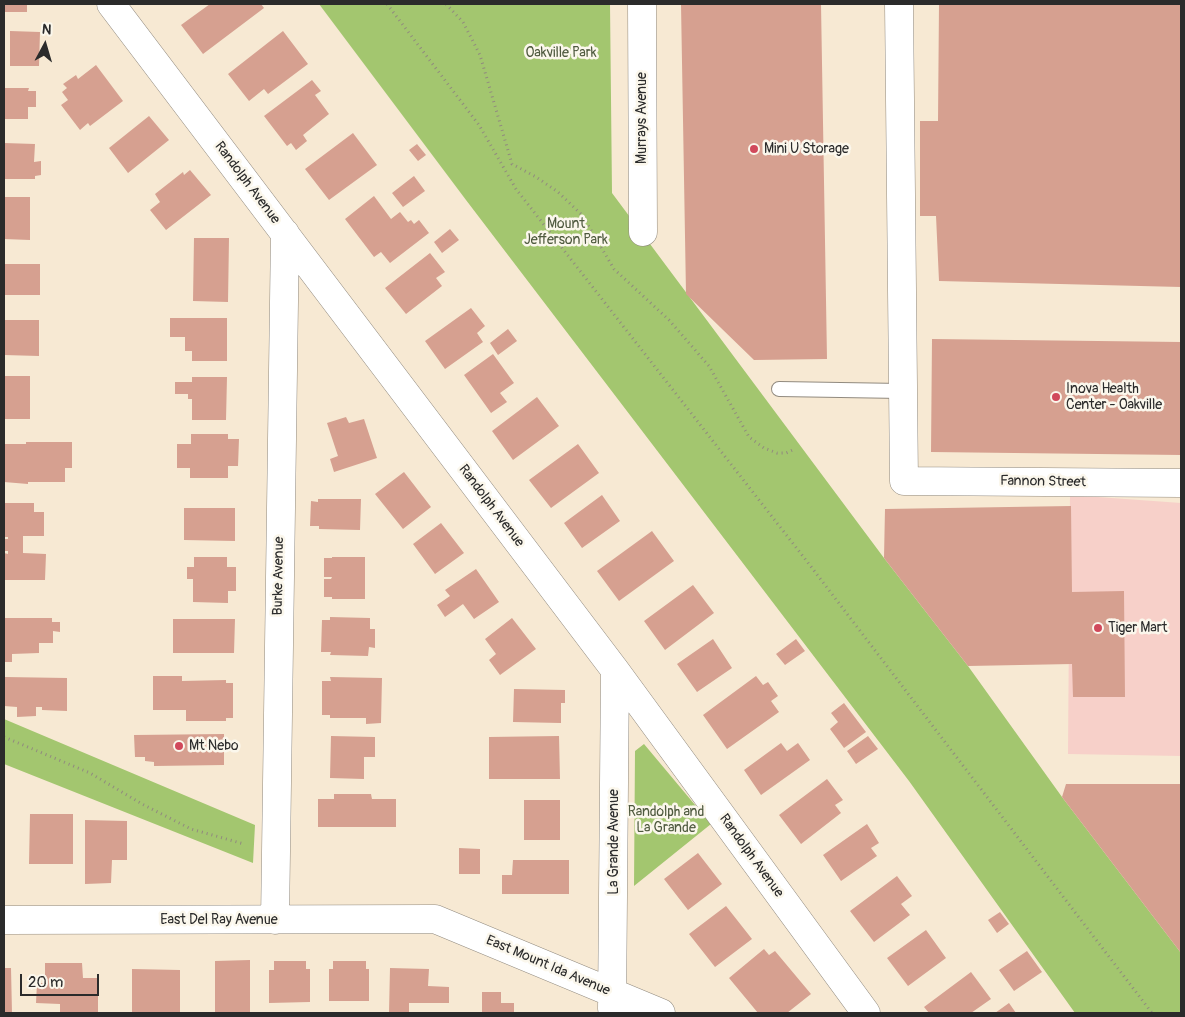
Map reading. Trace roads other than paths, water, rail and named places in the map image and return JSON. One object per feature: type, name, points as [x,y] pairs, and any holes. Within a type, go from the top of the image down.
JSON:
[{"type":"street","name":"Randolph Avenue","points":[[111,4],[615,670],[866,1013]]},
{"type":"street","name":"Murrays Avenue","points":[[642,4],[643,232]]},
{"type":"street","points":[[899,4],[902,391]]},
{"type":"street","name":"Burke Avenue","points":[[275,920],[285,233]]},
{"type":"street","name":"Fannon Street","points":[[902,391],[904,481],[1181,483]]},
{"type":"street","name":"La Grande Avenue","points":[[612,1003],[615,670]]},
{"type":"street","name":"East Del Ray Avenue","points":[[4,920],[435,920]]},
{"type":"street","name":"East Mount Ida Avenue","points":[[435,920],[612,1003],[661,1013]]},
{"type":"lane","points":[[779,389],[902,391]]},
{"type":"place","name":"Mini U Storage","points":[[754,149]]},
{"type":"place","name":"Inova Health Center - Oakville","points":[[1056,397]]},
{"type":"place","name":"Tiger Mart","points":[[1098,628]]},
{"type":"place","name":"Mt Nebo","points":[[179,746]]},
{"type":"park label","name":"Oakville Park","points":[[561,53]]},
{"type":"park label","name":"Mount Jefferson Park","points":[[566,232]]},
{"type":"park label","name":"Randolph and La Grande","points":[[666,820]]}]
